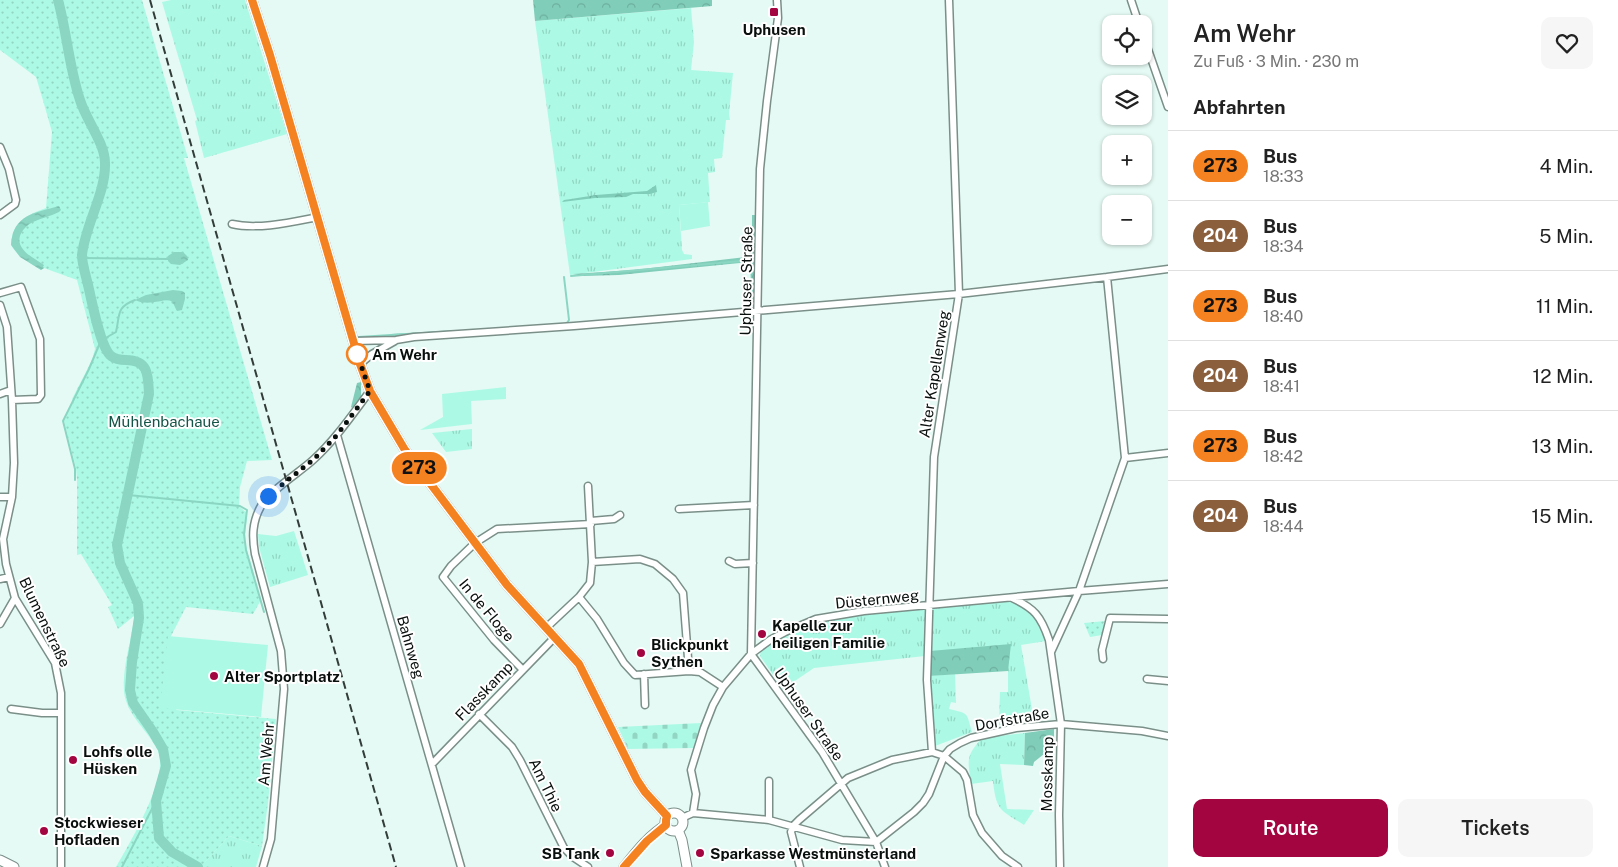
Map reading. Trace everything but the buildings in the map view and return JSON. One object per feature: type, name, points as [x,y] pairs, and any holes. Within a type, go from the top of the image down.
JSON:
[{"type":"street","points":[[252,0],[270,55],[360,364],[370,391],[405,450],[507,585],[579,664],[637,780],[667,821],[671,830],[678,830],[683,825],[682,818],[675,813],[667,821],[635,853],[624,867]]},
{"type":"street","name":"Uphuser Straße","points":[[777,0],[778,18],[760,169],[752,654],[822,752],[842,784],[876,842],[884,867]]},
{"type":"street","name":"Alter Kapellenweg","points":[[932,752],[927,680],[934,457],[959,294],[949,0]]},
{"type":"street","points":[[1131,0],[1136,15]]},
{"type":"street","points":[[1152,61],[1168,107]]},
{"type":"street","points":[[0,147],[9,169],[16,200],[15,204],[0,215]]},
{"type":"street","points":[[232,224],[241,227],[286,223],[318,217]]},
{"type":"street","points":[[354,341],[396,340],[414,337],[574,326],[959,294],[1168,269]]},
{"type":"street","points":[[1051,652],[1079,590],[1124,458],[1107,277]]},
{"type":"street","points":[[0,293],[18,286],[21,287],[40,339],[41,395],[38,399],[12,400]]},
{"type":"street","name":"Blumenstraße","points":[[0,305],[7,327],[14,462],[12,497],[3,539],[9,577],[16,598],[55,663],[61,693],[61,867]]},
{"type":"street","points":[[360,364],[372,354],[396,340]]},
{"type":"street","points":[[0,394],[11,390]]},
{"type":"street","name":"Am Wehr","points":[[263,867],[271,839],[284,689],[281,651],[255,554],[253,539],[254,523],[261,504],[268,496],[314,459],[337,435],[370,391]]},
{"type":"street","name":"Bahnweg","points":[[337,435],[461,867]]},
{"type":"street","points":[[1124,458],[1168,453]]},
{"type":"street","points":[[547,628],[579,597],[590,583],[592,562],[588,486]]},
{"type":"street","points":[[0,498],[12,497]]},
{"type":"street","points":[[679,509],[754,504]]},
{"type":"street","points":[[475,543],[497,529],[591,523],[620,515]]},
{"type":"street","name":"In de Floge","points":[[475,543],[443,577],[494,640],[523,670]]},
{"type":"street","points":[[592,562],[640,559],[654,564],[673,579],[683,593],[689,671]]},
{"type":"street","points":[[729,561],[735,564],[753,563]]},
{"type":"street","points":[[0,579],[9,577]]},
{"type":"street","name":"Düsternweg","points":[[693,813],[696,794],[692,770],[704,728],[722,686],[752,654],[784,632],[816,619],[864,611],[1079,590],[1168,584]]},
{"type":"street","points":[[579,597],[597,619],[624,663],[635,674],[700,672],[722,686]]},
{"type":"street","name":"Mosskamp","points":[[1011,597],[1031,607],[1045,628],[1049,640],[1061,724],[1060,867]]},
{"type":"street","points":[[0,624],[16,598]]},
{"type":"street","points":[[1103,659],[1102,650],[1110,618],[1168,619]]},
{"type":"street","name":"Flasskamp","points":[[432,764],[555,636]]},
{"type":"street","points":[[644,674],[645,705]]},
{"type":"street","points":[[1146,679],[1168,681]]},
{"type":"street","points":[[11,708],[42,713],[61,713]]},
{"type":"street","name":"Am Thie","points":[[479,714],[512,748],[520,760],[564,848],[588,867]]},
{"type":"street","name":"Dorfstraße","points":[[944,756],[950,749],[971,738],[1016,728],[1061,724],[1142,731],[1168,736]]},
{"type":"street","points":[[800,867],[791,832],[793,826],[848,778],[892,760],[932,752],[944,756],[963,772],[967,780],[973,815],[982,833],[1002,856],[1018,867]]},
{"type":"street","points":[[682,818],[693,813],[769,820],[842,840],[876,842],[923,803],[929,794],[944,756]]},
{"type":"street","points":[[769,781],[769,820]]},
{"type":"street","points":[[678,830],[682,840],[686,867]]},
{"type":"street","points":[[0,860],[14,867]]},
{"type":"green space","name":"Mühlenbachaue","points":[[0,0],[142,0],[188,158],[184,158],[272,460],[247,461],[240,487],[239,506],[247,513],[245,540],[247,551],[261,600],[253,614],[186,607],[171,636],[169,703],[177,710],[276,719],[262,846],[229,836],[205,862],[210,867],[116,867],[146,810],[158,776],[160,762],[154,743],[133,716],[124,692],[125,667],[134,616],[118,629],[108,607],[112,605],[81,554],[77,555],[76,468],[64,421],[74,401],[72,399],[92,360],[95,349],[77,280],[44,268],[41,270],[19,255],[13,248],[12,238],[20,222],[46,208],[52,132],[36,77],[0,50]]},
{"type":"green space","points":[[171,0],[245,0],[287,134],[204,158],[195,121],[197,120],[162,2]]},
{"type":"green space","points":[[533,0],[712,0],[712,6],[535,21]]},
{"type":"green space","points":[[691,8],[694,42],[691,70],[733,73],[730,120],[726,120],[722,158],[714,159],[715,172],[708,173],[710,202],[679,205],[682,250],[684,254],[692,255],[692,259],[570,275],[535,21]]},
{"type":"green space","points":[[656,185],[657,192],[650,194],[633,194],[626,197],[562,202],[564,200],[596,195],[647,191]]},
{"type":"green space","points":[[708,202],[710,226],[681,231],[679,205]]},
{"type":"green space","points":[[752,215],[757,215],[754,306],[752,306],[750,262],[619,275],[582,276],[573,274],[633,270],[746,257],[752,249]]},
{"type":"green space","points":[[499,328],[499,330],[391,337],[391,334]]},
{"type":"green space","points":[[361,382],[361,397],[352,408],[357,383]]},
{"type":"green space","points":[[506,387],[506,399],[471,401],[472,424],[420,430],[443,417],[442,394]]},
{"type":"green space","points":[[472,429],[472,449],[446,452],[432,433]]},
{"type":"green space","points":[[294,531],[308,575],[270,587],[259,547],[258,534],[276,536]]},
{"type":"green space","points":[[1005,601],[1021,606],[1032,614],[1040,626],[1046,641],[1021,645],[1034,721],[999,725],[1000,692],[1008,692],[1008,671],[930,651],[931,611],[934,607]]},
{"type":"green space","points":[[923,608],[926,611],[925,656],[814,668],[783,689],[760,656],[761,649],[779,637],[798,628],[818,622],[860,614]]},
{"type":"green space","points":[[1105,621],[1102,635],[1090,637],[1084,623]]},
{"type":"green space","name":"Alter Sportplatz","points":[[168,636],[268,645],[261,717],[160,708]]},
{"type":"green space","points":[[1011,644],[1008,671],[929,676],[930,651]]},
{"type":"green space","points":[[955,674],[956,703],[951,702],[949,709],[966,714],[972,732],[935,746],[929,676]]},
{"type":"green space","points":[[701,723],[694,748],[628,749],[618,727]]},
{"type":"green space","points":[[1054,729],[1054,746],[1034,762],[1033,766],[1024,765],[1025,733]]},
{"type":"green space","points":[[1025,733],[1024,765],[1000,764],[1007,809],[1034,810],[1024,825],[1004,812],[998,804],[993,781],[971,784],[969,759],[982,738]]},
{"type":"green space","points":[[229,836],[262,846],[256,867],[203,867],[202,865]]},
{"type":"water","points":[[59,206],[61,210],[59,212],[31,223],[23,230],[20,236],[19,241],[23,249],[44,265],[44,268],[41,270],[20,257],[11,245],[13,235],[16,227],[27,216]]},
{"type":"water","points":[[174,252],[183,252],[188,260],[180,265],[171,264],[168,261],[168,256]]},
{"type":"water","points":[[173,290],[185,293],[182,310],[177,311],[172,302],[168,300],[146,303],[135,300],[146,295]]},
{"type":"waterway","points":[[58,0],[76,88],[83,108],[99,140],[105,163],[102,186],[84,244],[83,266],[100,334],[107,351],[116,359],[139,363],[146,370],[148,381],[149,394],[117,545],[120,563],[138,603],[139,618],[130,690],[133,703],[163,749],[166,766],[156,801],[159,838],[172,852],[198,867]]},
{"type":"waterway","points":[[82,258],[168,259]]},
{"type":"waterway","points":[[571,276],[753,260]]},
{"type":"waterway","points":[[564,277],[569,320],[566,324]]},
{"type":"waterway","points":[[102,340],[116,332],[120,312],[125,306],[135,300]]},
{"type":"waterway","points":[[359,337],[454,331]]},
{"type":"waterway","points":[[75,480],[75,469],[63,421],[102,338]]},
{"type":"waterway","points":[[128,495],[240,506],[247,510],[244,534],[246,550],[264,612]]},
{"type":"waterway","points":[[122,867],[156,801]]},
{"type":"railway","points":[[150,0],[396,867]]},
{"type":"bus line","name":"273","points":[[252,0],[270,55],[360,364],[370,391],[405,450],[507,585],[579,664],[637,780],[645,792],[667,816],[666,825],[658,830],[635,853],[624,867]]},
{"type":"place","name":"Uphusen","points":[[774,12]]},
{"type":"place","name":"Am Wehr","points":[[357,354]]},
{"type":"place","name":"Kapelle zur heiligen Familie","points":[[762,634]]},
{"type":"place","name":"Blickpunkt Sythen","points":[[641,653]]},
{"type":"place","name":"Alter Sportplatz","points":[[214,676]]},
{"type":"place","name":"Lohfs olle Hüsken","points":[[73,760]]},
{"type":"place","name":"Stockwieser Hofladen","points":[[44,831]]},
{"type":"place","name":"SB Tank","points":[[610,853]]},
{"type":"place","name":"Sparkasse Westmünsterland","points":[[700,853]]},
{"type":"route","points":[[268,496],[314,459],[337,435],[370,391],[357,354]]}]
